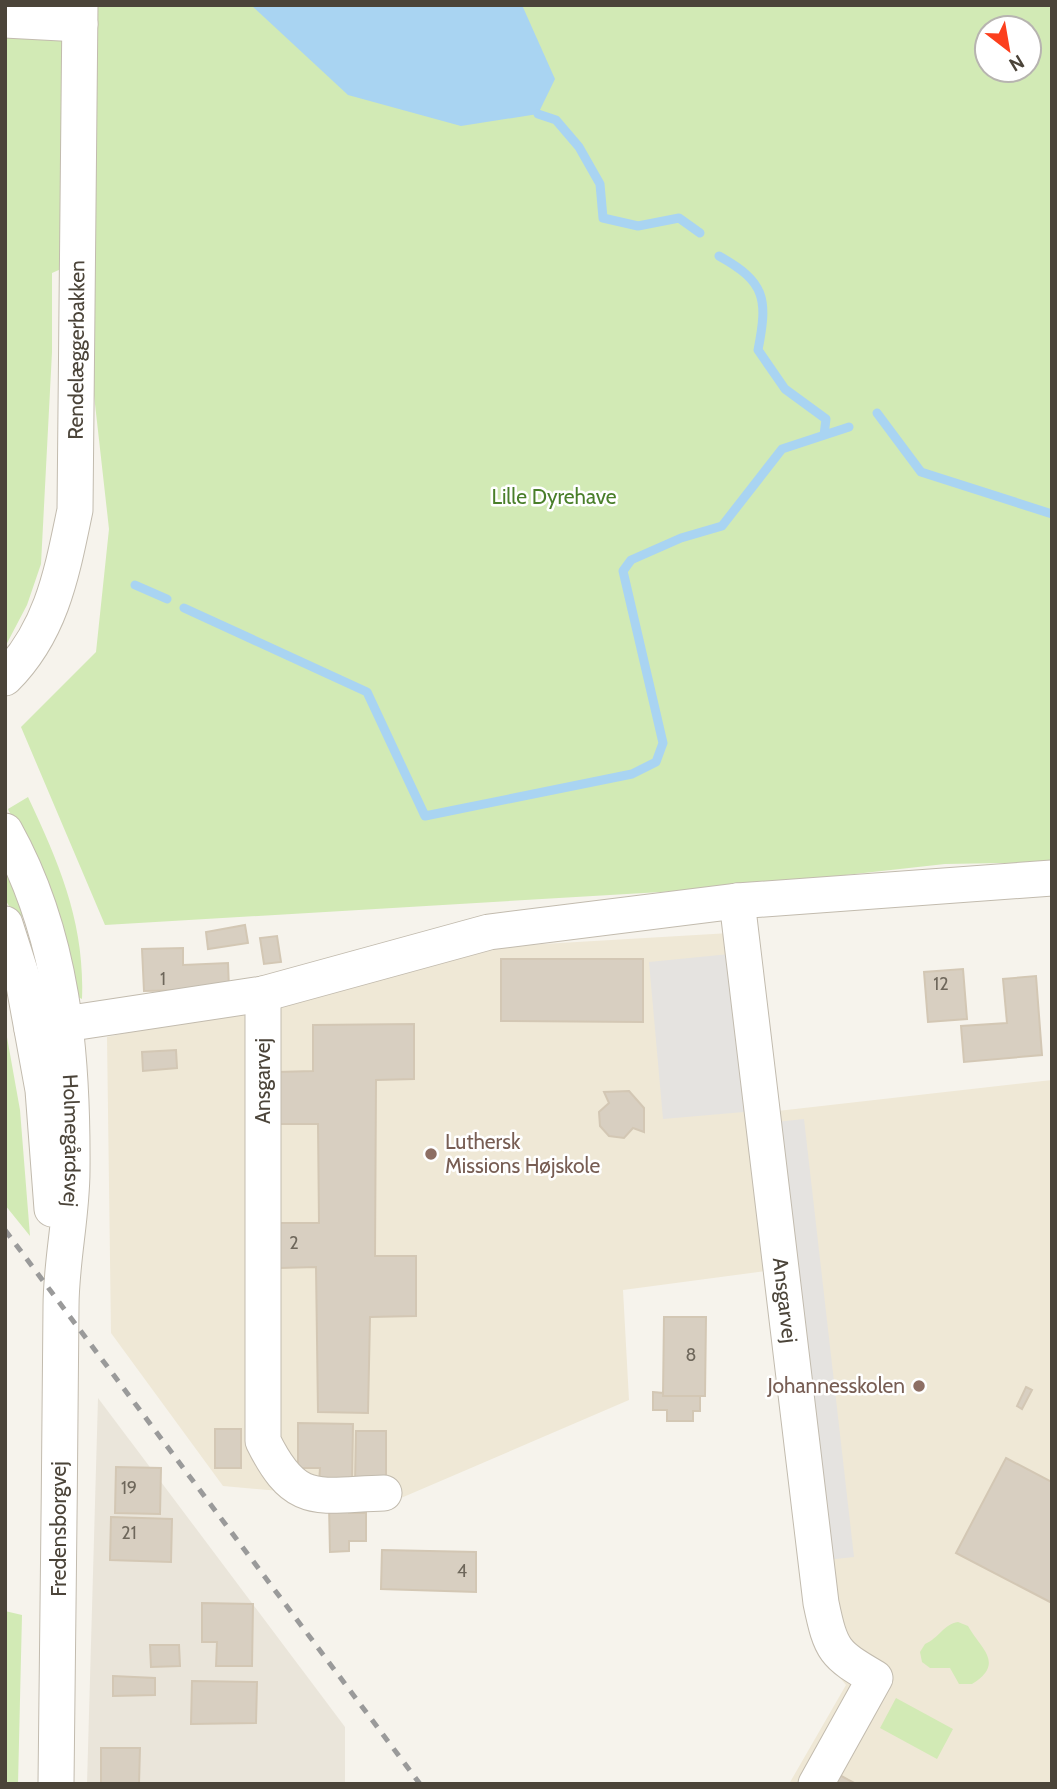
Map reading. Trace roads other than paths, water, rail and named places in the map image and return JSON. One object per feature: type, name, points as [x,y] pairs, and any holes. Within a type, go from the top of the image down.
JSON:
[{"type":"street","points":[[5,20],[80,14]]},
{"type":"street","name":"Rendelæggerbakken","points":[[5,678],[43,629],[61,582],[75,510],[80,14]]},
{"type":"street","name":"Holmegårdsvej","points":[[5,831],[40,909],[58,972],[67,1025],[72,1172],[61,1273]]},
{"type":"street","points":[[32,1029],[263,994],[489,932],[737,901],[1052,878]]},
{"type":"street","name":"Ansgarvej","points":[[737,901],[821,1603],[828,1635],[839,1657],[875,1678],[816,1784]]},
{"type":"street","name":"Holmegårdsvej","points":[[5,923],[23,980],[43,1090],[49,1186],[61,1273]]},
{"type":"street","name":"Ansgarvej","points":[[263,994],[263,1441],[277,1469],[289,1483],[303,1491],[317,1495],[384,1493]]},
{"type":"street","name":"Fredensborgvej","points":[[56,1784],[61,1273]]},
{"type":"water","points":[[251,5],[522,5],[555,79],[538,114],[461,126],[348,95]]},
{"type":"waterway","points":[[538,114],[556,120],[579,147],[600,184],[603,218],[638,226],[679,218],[700,233]]},
{"type":"waterway","points":[[719,256],[735,265],[755,284],[760,294],[763,317],[758,350],[785,389],[826,419],[824,435]]},
{"type":"waterway","points":[[877,413],[921,472],[1052,514]]},
{"type":"waterway","points":[[184,608],[367,692],[425,816],[632,774],[656,762],[663,743],[623,571],[631,560],[681,538],[722,526],[782,449],[849,427]]},
{"type":"waterway","points":[[135,585],[167,599]]},
{"type":"railway","points":[[5,1230],[420,1784]]},
{"type":"place","name":"Luthersk Missions Højskole","points":[[431,1154]]},
{"type":"place","name":"Johannesskolen","points":[[919,1386]]},
{"type":"park label","name":"Lille Dyrehave","points":[[554,497]]}]
